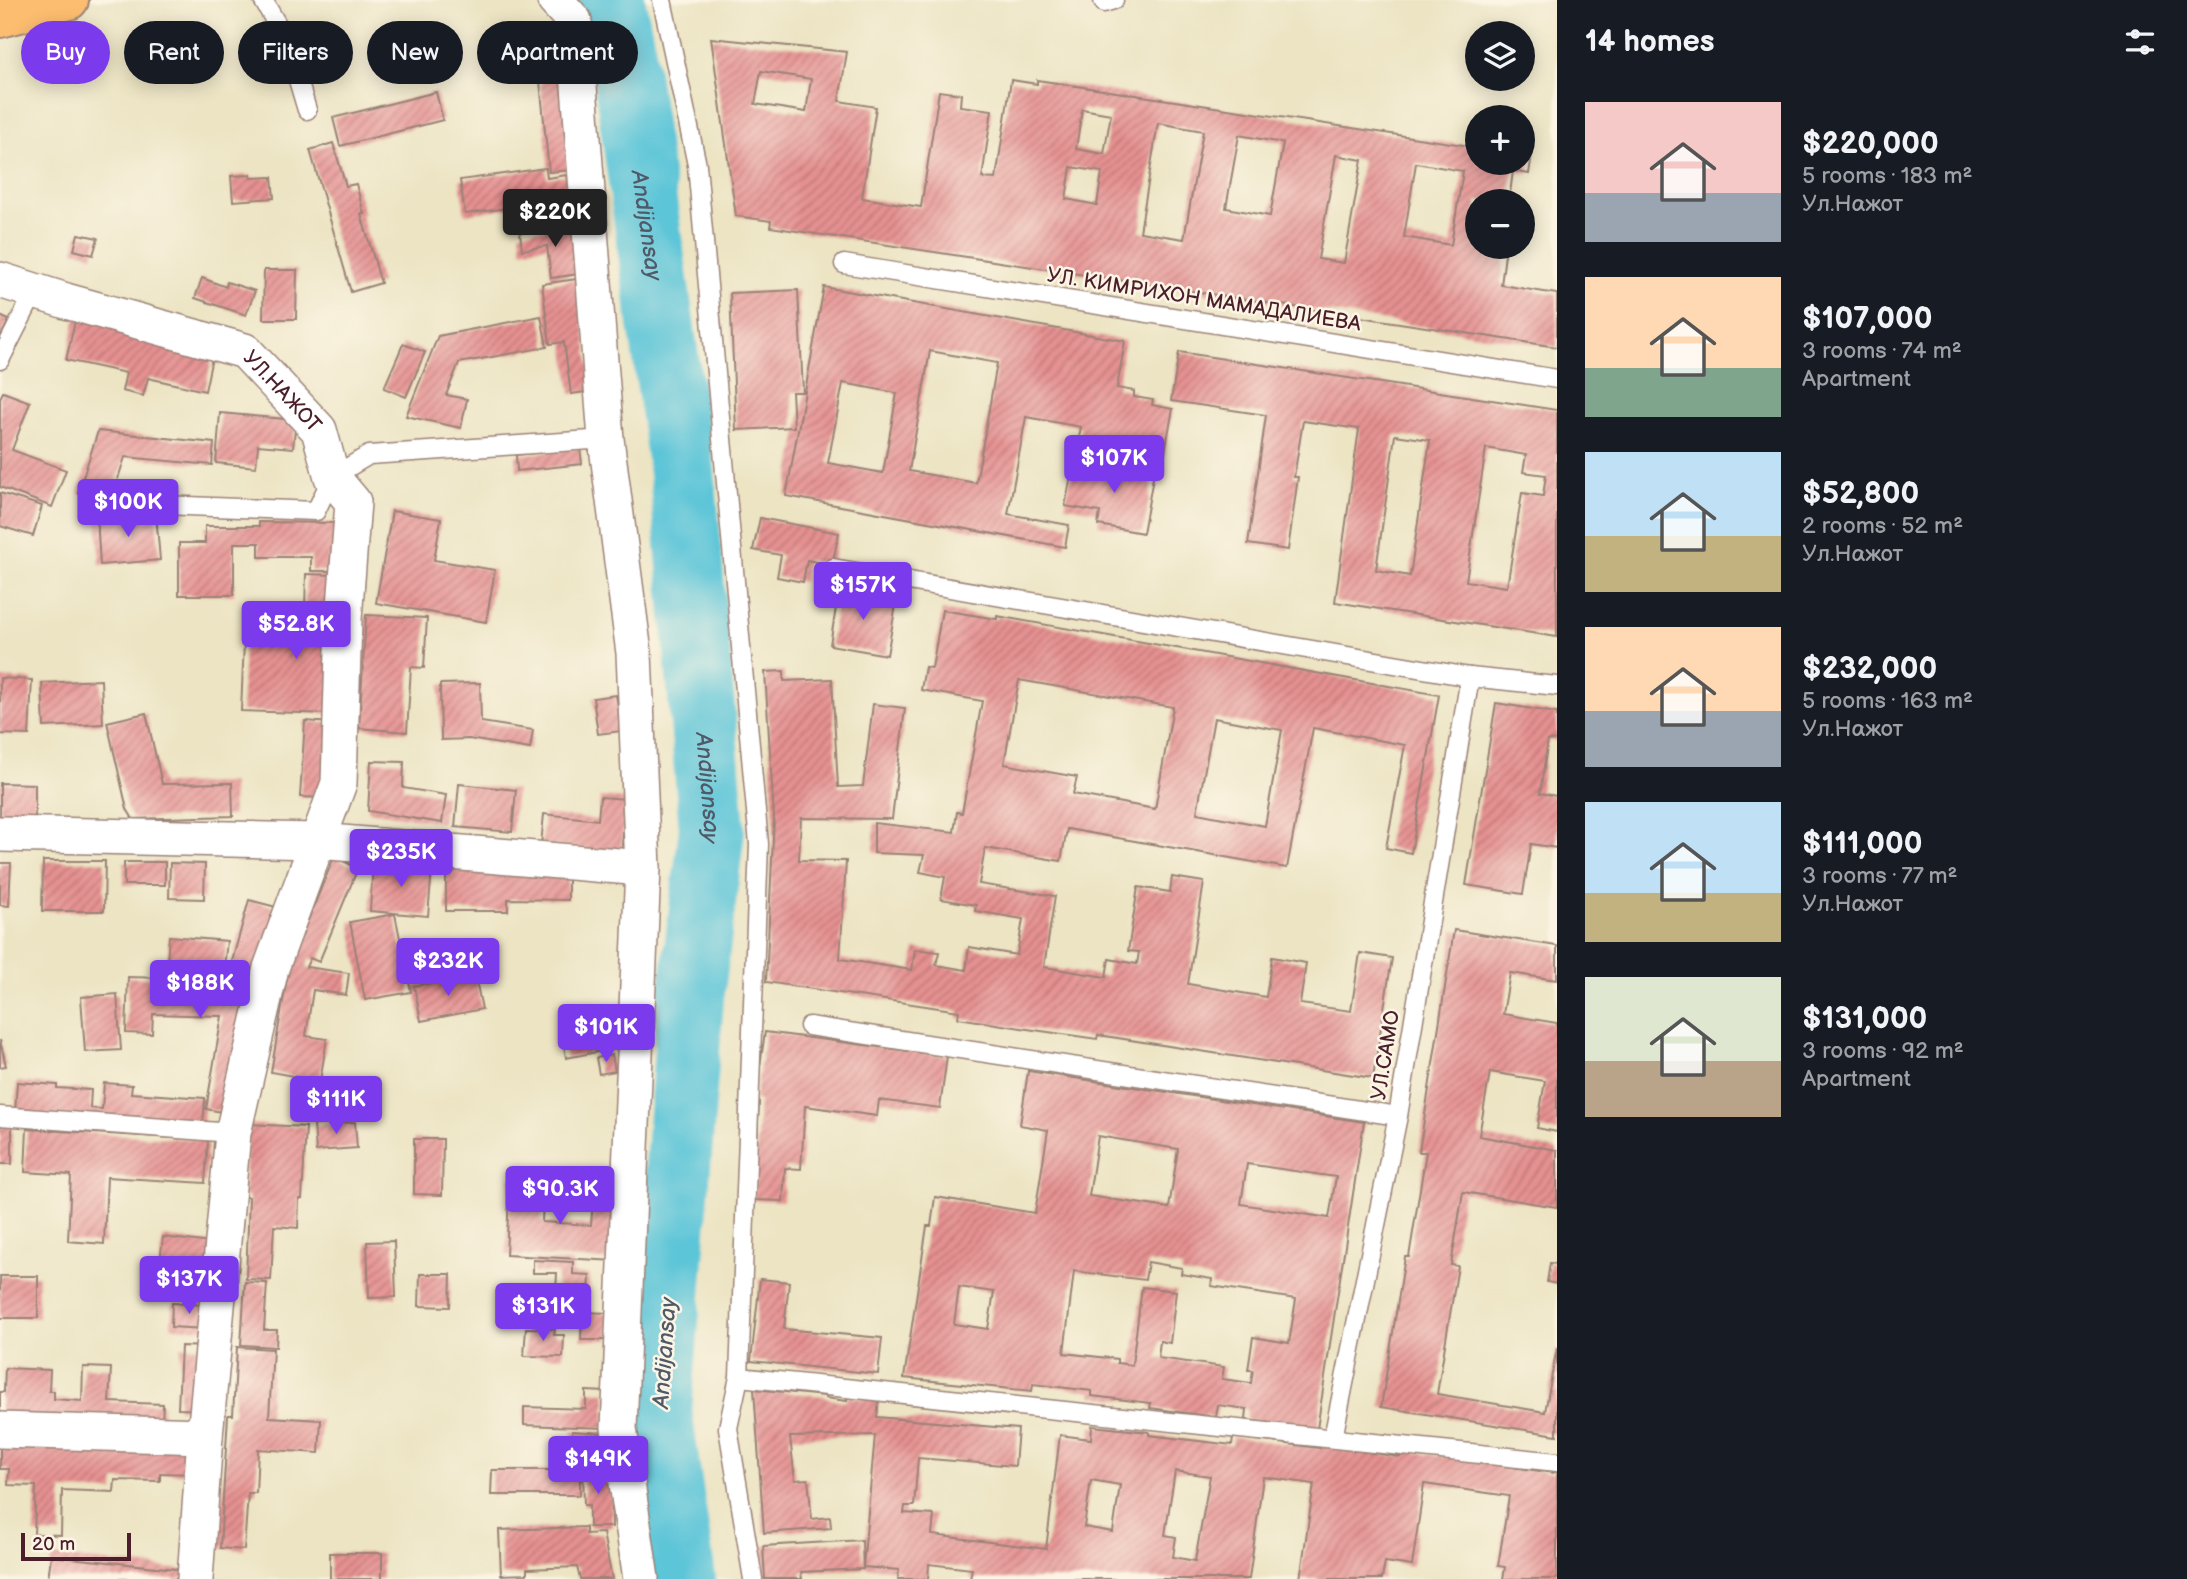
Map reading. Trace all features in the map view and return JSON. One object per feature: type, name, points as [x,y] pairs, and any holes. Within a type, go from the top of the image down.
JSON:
[{"type":"highway","points":[[0,18],[69,0]]},
{"type":"street","points":[[555,0],[574,21],[606,439],[634,653],[643,867],[619,1428],[641,1579]]},
{"type":"street","name":"УЛ.НАЖОТ","points":[[0,280],[245,351],[319,430],[332,477],[353,502],[344,620],[339,783],[271,968],[233,1133],[205,1436],[195,1579]]},
{"type":"street","points":[[0,834],[318,841],[643,867]]},
{"type":"street","points":[[0,1430],[205,1436]]},
{"type":"lane","points":[[263,0],[286,40],[307,110]]},
{"type":"lane","points":[[662,0],[697,165],[759,844],[739,1377],[728,1428],[753,1579]]},
{"type":"lane","points":[[1103,0],[1104,3],[1114,0]]},
{"type":"lane","name":"УЛ. КИМРИХОН МАМАДАЛИЕВА","points":[[844,264],[1557,379]]},
{"type":"lane","points":[[0,360],[35,291]]},
{"type":"lane","points":[[137,504],[316,510],[332,477],[369,454],[606,439]]},
{"type":"lane","points":[[833,568],[1470,677],[1557,687]]},
{"type":"lane","name":"УЛ.САМО","points":[[1333,1438],[1398,1116],[1470,677]]},
{"type":"lane","points":[[809,1026],[1398,1116]]},
{"type":"lane","points":[[0,1116],[233,1133]]},
{"type":"lane","points":[[739,1377],[1557,1462]]},
{"type":"building","points":[[711,38],[847,52],[839,101],[876,107],[862,198],[921,207],[939,91],[961,94],[960,106],[992,110],[982,178],[996,179],[1011,80],[1037,84],[1037,80],[1465,145],[1465,175],[1512,175],[1511,189],[1465,189],[1465,259],[1504,259],[1501,285],[1557,294],[1557,347],[770,227],[771,221],[736,216]],"holes":[[[761,71],[811,79],[806,112],[755,104]],[[1082,109],[1111,114],[1104,154],[1076,149]],[[1158,123],[1203,131],[1184,239],[1140,232]],[[1239,135],[1283,143],[1270,216],[1226,208]],[[1336,155],[1362,160],[1344,263],[1318,259]],[[1416,163],[1463,171],[1451,245],[1404,237]],[[1071,167],[1102,172],[1097,205],[1066,199]]]},
{"type":"building","points":[[540,84],[563,84],[571,170],[549,172]]},
{"type":"building","points":[[436,92],[443,120],[340,146],[333,118]]},
{"type":"building","points":[[333,143],[346,186],[356,184],[364,214],[361,214],[381,283],[351,292],[310,150]]},
{"type":"building","points":[[546,168],[547,178],[567,175],[571,199],[465,214],[460,180]]},
{"type":"building","points":[[251,175],[251,178],[272,177],[274,198],[233,201],[231,176]]},
{"type":"building","points":[[572,225],[579,274],[551,278],[547,246],[522,250],[520,232]]},
{"type":"building","points":[[78,234],[98,238],[93,255],[74,250]]},
{"type":"building","points":[[264,270],[297,270],[296,319],[263,319]]},
{"type":"building","points":[[202,278],[226,287],[227,282],[255,291],[246,315],[195,298]]},
{"type":"building","points":[[577,279],[593,391],[571,394],[564,342],[550,344],[542,284]]},
{"type":"building","points":[[824,287],[1125,341],[1117,388],[1134,391],[1134,397],[1153,400],[1152,405],[1173,409],[1164,456],[1100,445],[1098,458],[1076,454],[1081,427],[1026,417],[1008,514],[1069,525],[1065,547],[786,496]],"holes":[[[930,351],[997,363],[976,483],[909,471]],[[843,383],[897,393],[883,473],[828,463]]]},
{"type":"building","points":[[798,290],[803,392],[792,392],[794,427],[736,430],[730,293]]},
{"type":"building","points":[[0,316],[9,320],[0,338]]},
{"type":"building","points":[[541,316],[547,347],[459,363],[446,395],[467,399],[461,428],[406,416],[438,336]]},
{"type":"building","points":[[76,317],[214,348],[205,391],[148,378],[143,396],[122,391],[126,373],[66,360]]},
{"type":"building","points":[[403,344],[425,352],[406,397],[384,388]]},
{"type":"building","points":[[1179,352],[1557,410],[1557,637],[1335,602],[1359,429],[1303,421],[1294,477],[1298,477],[1288,550],[1248,544],[1266,415],[1171,401]],"holes":[[[1395,435],[1430,440],[1410,576],[1376,570]],[[1486,448],[1526,455],[1523,472],[1546,475],[1543,496],[1522,493],[1507,587],[1466,581]]]},
{"type":"building","points":[[3,392],[30,402],[12,450],[66,470],[52,507],[0,487],[0,398]]},
{"type":"building","points":[[220,413],[296,420],[293,448],[258,445],[256,467],[216,463]]},
{"type":"building","points":[[98,431],[214,443],[212,465],[125,457],[110,503],[78,493]]},
{"type":"building","points":[[580,448],[582,464],[517,471],[516,455]]},
{"type":"building","points":[[1134,456],[1156,461],[1143,533],[1098,525],[1100,512],[1065,506],[1073,466],[1130,477]]},
{"type":"building","points":[[0,493],[42,506],[33,536],[0,526]]},
{"type":"building","points":[[392,511],[441,519],[434,560],[495,570],[486,622],[376,603]]},
{"type":"building","points":[[156,514],[160,560],[100,565],[97,517]]},
{"type":"building","points":[[760,518],[839,533],[832,565],[807,560],[803,582],[777,577],[781,555],[753,550]]},
{"type":"building","points":[[259,522],[339,523],[339,571],[311,571],[311,557],[259,557],[259,543],[234,543],[234,595],[179,595],[179,543],[205,543],[205,526],[259,526]]},
{"type":"building","points":[[306,574],[336,575],[332,714],[241,711],[244,642],[304,643]]},
{"type":"building","points":[[839,589],[897,599],[887,655],[830,645]]},
{"type":"building","points":[[942,610],[997,619],[997,616],[1439,695],[1411,853],[1386,848],[1405,745],[1313,728],[1287,868],[1067,829],[1061,861],[985,848],[979,884],[1055,896],[1044,967],[1106,977],[1109,959],[1137,964],[1139,952],[1128,951],[1138,887],[1170,892],[1172,877],[1204,882],[1188,984],[1266,997],[1272,957],[1306,963],[1300,1004],[1351,1011],[1360,953],[1392,958],[1373,1078],[1098,1035],[1097,1039],[958,1018],[959,1011],[766,982],[774,818],[765,672],[784,671],[784,681],[832,679],[838,787],[863,786],[873,704],[905,708],[892,819],[801,818],[799,860],[846,861],[840,959],[912,970],[915,949],[939,952],[936,965],[966,970],[969,947],[1017,955],[1023,919],[975,911],[976,905],[941,899],[945,877],[920,872],[924,855],[874,853],[874,823],[954,832],[957,812],[962,813],[982,701],[921,690],[925,667],[932,668]],"holes":[[[1019,680],[1173,707],[1155,809],[1073,794],[1077,777],[1004,764]],[[1214,718],[1282,730],[1265,826],[1197,813]]]},
{"type":"building","points":[[366,615],[427,618],[424,668],[411,667],[407,732],[359,728]]},
{"type":"building","points":[[0,678],[32,680],[29,735],[0,734]]},
{"type":"building","points":[[101,680],[103,724],[44,727],[42,683]]},
{"type":"building","points":[[480,683],[481,722],[533,730],[530,749],[469,739],[441,740],[440,684]]},
{"type":"building","points":[[616,695],[622,731],[598,734],[593,698]]},
{"type":"building","points":[[1496,703],[1557,713],[1557,741],[1548,740],[1540,793],[1557,796],[1557,848],[1531,844],[1523,894],[1466,885]]},
{"type":"building","points":[[146,713],[162,784],[232,783],[233,816],[133,819],[127,809],[107,722]]},
{"type":"building","points":[[305,721],[331,723],[326,798],[300,797]]},
{"type":"building","points":[[371,761],[404,762],[403,788],[446,795],[442,823],[368,811]]},
{"type":"building","points":[[0,783],[35,784],[35,819],[0,819]]},
{"type":"building","points":[[459,784],[516,790],[512,832],[455,827]]},
{"type":"building","points":[[600,797],[627,799],[621,853],[541,845],[544,814],[598,820]]},
{"type":"building","points":[[334,857],[358,868],[319,962],[310,958],[306,967],[349,973],[346,995],[313,990],[306,1036],[327,1039],[320,1081],[271,1072],[289,966]]},
{"type":"building","points":[[43,861],[105,861],[104,911],[42,911]]},
{"type":"building","points":[[124,862],[165,862],[165,885],[124,885]]},
{"type":"building","points":[[0,863],[11,863],[9,906],[0,905]]},
{"type":"building","points":[[170,863],[205,864],[204,899],[169,898]]},
{"type":"building","points":[[373,863],[432,868],[428,916],[370,911]]},
{"type":"building","points":[[446,866],[568,867],[568,900],[508,899],[508,911],[446,911]]},
{"type":"building","points":[[249,900],[280,908],[263,974],[231,965]]},
{"type":"building","points":[[395,914],[411,992],[365,1000],[350,922]]},
{"type":"building","points":[[1454,930],[1557,946],[1557,980],[1510,973],[1503,1014],[1557,1023],[1557,1132],[1537,1128],[1545,1081],[1490,1072],[1479,1136],[1557,1150],[1557,1207],[1463,1192],[1451,1265],[1458,1266],[1437,1394],[1545,1412],[1557,1347],[1557,1435],[1381,1407],[1405,1257],[1409,1257],[1426,1152],[1419,1152]]},
{"type":"building","points":[[169,936],[227,941],[224,968],[167,963]]},
{"type":"building","points":[[167,975],[256,977],[232,1114],[206,1109],[222,1016],[153,1014],[152,1034],[126,1033],[128,977],[167,978]]},
{"type":"building","points":[[475,975],[482,1009],[421,1021],[414,986]]},
{"type":"building","points":[[117,994],[121,1050],[85,1052],[81,997]]},
{"type":"building","points":[[597,1026],[602,1051],[566,1058],[562,1032]]},
{"type":"building","points":[[765,1032],[947,1056],[940,1108],[879,1100],[877,1116],[805,1106],[801,1169],[785,1168],[783,1201],[754,1200],[759,1100],[755,1100]]},
{"type":"building","points":[[0,1040],[6,1066],[0,1067]]},
{"type":"building","points":[[612,1055],[615,1071],[599,1074],[596,1058]]},
{"type":"building","points":[[1028,1071],[1364,1122],[1317,1429],[1246,1420],[1247,1409],[1218,1405],[1216,1417],[1150,1408],[1151,1403],[1092,1396],[1092,1391],[1033,1384],[1032,1391],[904,1378],[927,1226],[931,1226],[935,1197],[1035,1213],[1048,1130],[1020,1125]],"holes":[[[1098,1136],[1178,1149],[1169,1208],[1089,1196]],[[1247,1164],[1336,1177],[1329,1218],[1241,1204]],[[1148,1262],[1182,1268],[1181,1274],[1212,1279],[1211,1286],[1296,1299],[1289,1343],[1253,1337],[1248,1370],[1253,1370],[1251,1383],[1222,1379],[1224,1367],[1158,1358],[1160,1341],[1170,1343],[1176,1291],[1142,1287],[1132,1365],[1117,1363],[1117,1359],[1064,1353],[1074,1271],[1145,1280]],[[959,1287],[994,1292],[988,1329],[954,1324]]]},
{"type":"building","points":[[17,1082],[91,1090],[90,1108],[102,1109],[104,1083],[132,1085],[131,1093],[205,1098],[203,1125],[15,1112]]},
{"type":"building","points":[[355,1122],[357,1148],[316,1151],[314,1125]]},
{"type":"building","points":[[0,1124],[12,1124],[12,1164],[0,1164]]},
{"type":"building","points":[[248,1124],[306,1127],[298,1228],[274,1226],[271,1280],[246,1279],[249,1197],[244,1197]]},
{"type":"building","points":[[27,1129],[208,1140],[205,1183],[107,1177],[104,1244],[68,1241],[71,1175],[25,1172]]},
{"type":"building","points":[[414,1139],[443,1139],[442,1195],[414,1194]]},
{"type":"building","points":[[510,1178],[544,1180],[542,1222],[591,1225],[594,1188],[620,1190],[616,1261],[506,1255]]},
{"type":"building","points":[[163,1237],[212,1243],[207,1284],[158,1277]]},
{"type":"building","points":[[394,1241],[396,1297],[369,1298],[367,1242]]},
{"type":"building","points":[[533,1260],[573,1262],[573,1274],[590,1275],[589,1294],[556,1293],[557,1273],[533,1273]]},
{"type":"building","points":[[1550,1263],[1557,1264],[1557,1284],[1547,1282]]},
{"type":"building","points":[[420,1274],[451,1274],[450,1307],[419,1306]]},
{"type":"building","points":[[0,1276],[38,1276],[38,1318],[0,1318]]},
{"type":"building","points":[[760,1279],[789,1282],[784,1329],[882,1338],[878,1374],[751,1361]]},
{"type":"building","points":[[245,1282],[267,1283],[264,1330],[277,1330],[276,1347],[241,1345]]},
{"type":"building","points":[[172,1303],[207,1305],[205,1329],[171,1327]]},
{"type":"building","points":[[530,1307],[551,1308],[550,1325],[529,1324]]},
{"type":"building","points":[[582,1312],[609,1313],[609,1340],[581,1340]]},
{"type":"building","points":[[526,1328],[555,1329],[554,1335],[564,1335],[563,1357],[524,1356]]},
{"type":"building","points":[[181,1346],[209,1347],[206,1410],[178,1409]]},
{"type":"building","points":[[237,1347],[273,1349],[269,1417],[321,1420],[319,1453],[258,1449],[256,1493],[248,1493],[244,1550],[220,1548],[228,1415],[233,1415]]},
{"type":"building","points":[[83,1367],[111,1368],[109,1402],[163,1404],[162,1425],[0,1418],[0,1392],[4,1392],[5,1368],[50,1370],[49,1391],[54,1391],[54,1399],[82,1401]]},
{"type":"building","points":[[754,1389],[825,1396],[847,1401],[847,1397],[879,1400],[877,1417],[1018,1429],[1015,1466],[918,1458],[914,1506],[905,1506],[904,1513],[934,1515],[932,1535],[1046,1549],[1060,1435],[1091,1439],[1092,1426],[1232,1445],[1233,1437],[1320,1448],[1320,1445],[1400,1457],[1401,1450],[1553,1473],[1557,1471],[1557,1579],[1503,1579],[1505,1567],[1498,1566],[1509,1496],[1424,1484],[1412,1566],[1385,1562],[1382,1579],[1300,1579],[1314,1484],[1263,1477],[1249,1579],[970,1579],[972,1569],[929,1564],[928,1579],[898,1579],[899,1570],[863,1567],[875,1435],[790,1437],[795,1480],[808,1479],[812,1519],[830,1517],[831,1528],[764,1533]],"holes":[[[1175,1471],[1210,1476],[1195,1561],[1173,1557],[1176,1537],[1165,1535]],[[1091,1480],[1120,1485],[1113,1532],[1084,1527]]]},
{"type":"building","points":[[586,1391],[606,1392],[605,1428],[524,1425],[524,1407],[586,1409]]},
{"type":"building","points":[[572,1431],[606,1433],[605,1466],[587,1465],[587,1455],[571,1454]]},
{"type":"building","points":[[0,1441],[196,1446],[196,1474],[160,1473],[160,1481],[115,1480],[114,1492],[62,1490],[61,1535],[34,1534],[36,1486],[8,1485],[9,1469],[0,1469]]},
{"type":"building","points":[[611,1468],[612,1527],[589,1527],[589,1505],[584,1505],[583,1469]]},
{"type":"building","points":[[492,1470],[580,1470],[580,1495],[491,1495]]},
{"type":"building","points":[[586,1527],[586,1534],[603,1533],[612,1579],[580,1579],[577,1567],[527,1569],[527,1574],[501,1575],[499,1530]]},
{"type":"building","points":[[862,1540],[863,1569],[801,1572],[802,1579],[765,1579],[763,1546]]},
{"type":"building","points":[[330,1553],[382,1553],[382,1579],[330,1579]]},
{"type":"building","points":[[51,1556],[185,1570],[184,1579],[48,1579]]},
{"type":"waterway","name":"Andijansay","points":[[612,0],[623,53],[682,472],[712,829],[691,998],[659,1412],[683,1579]]}]
